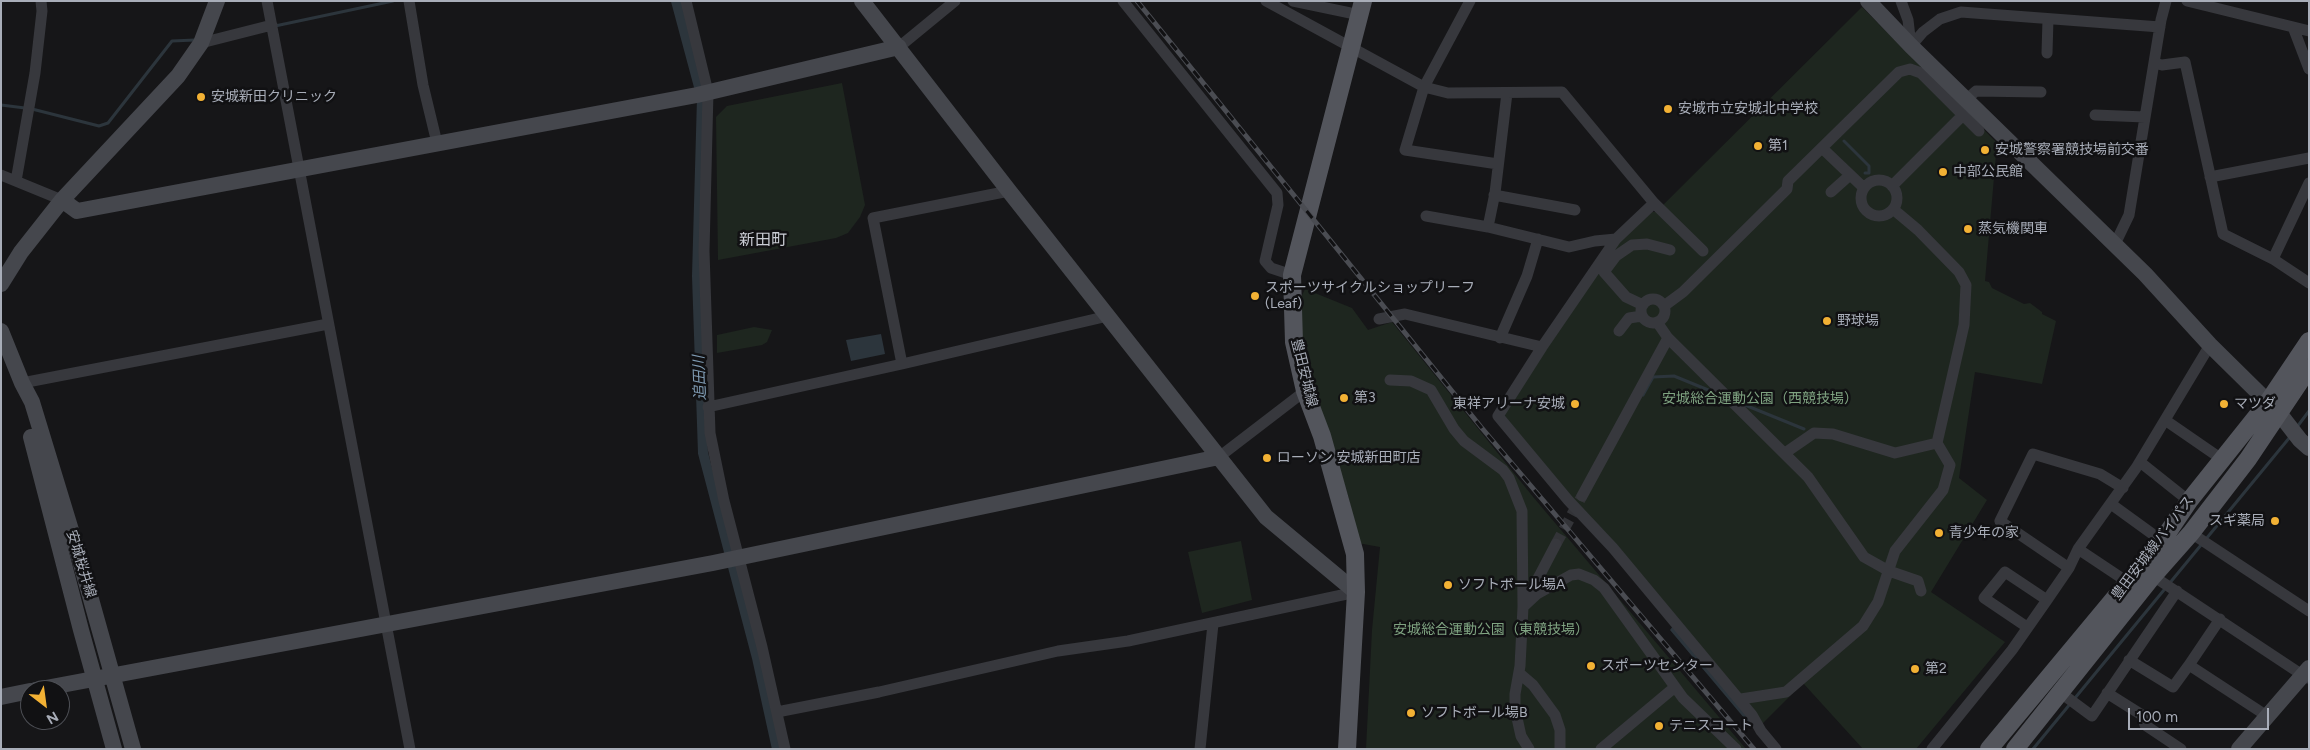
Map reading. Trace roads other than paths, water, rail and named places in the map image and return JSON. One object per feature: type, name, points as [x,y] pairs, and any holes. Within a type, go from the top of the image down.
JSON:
[{"type":"main road","name":"豊田安城線","points":[[1348,748],[1356,592],[1355,554],[1322,436],[1305,391],[1294,342],[1292,274],[1362,8]]},
{"type":"main road","name":"豊田安城線バイパス","points":[[2015,749],[2153,576],[2191,533],[2248,459],[2309,341]]},
{"type":"main road","name":"豊田安城線バイパス","points":[[1989,749],[2129,583],[2162,541],[2189,501],[2223,460],[2274,408],[2309,368]]},
{"type":"street","points":[[16,181],[35,73],[42,11],[41,1]]},
{"type":"street","points":[[1,284],[21,252],[62,200],[178,76],[201,43],[217,1]]},
{"type":"street","points":[[267,1],[410,749]]},
{"type":"street","points":[[409,1],[423,85],[437,143]]},
{"type":"street","points":[[686,1],[703,93],[700,251],[708,407],[716,464],[734,559],[777,712],[785,749]]},
{"type":"street","points":[[862,1],[1009,192],[1266,517],[1356,592]]},
{"type":"street","points":[[1,176],[62,200],[77,211],[703,93],[899,47],[955,1]]},
{"type":"street","points":[[1123,1],[1277,193],[1278,205],[1265,261],[1271,268],[1292,274]]},
{"type":"street","points":[[1266,1],[1280,4],[1351,48],[1424,86],[1448,93],[1562,92],[1654,203],[1703,250]]},
{"type":"street","points":[[1293,1],[1362,8]]},
{"type":"street","points":[[1470,1],[1424,86],[1406,150],[1498,164]]},
{"type":"street","points":[[1868,1],[1965,107],[1979,131]]},
{"type":"street","points":[[1901,1],[1908,20],[1911,46]]},
{"type":"street","points":[[2115,244],[2129,215],[2166,1]]},
{"type":"street","points":[[2187,1],[2309,31]]},
{"type":"street","points":[[1911,46],[1923,32],[1940,19],[1961,12],[2160,27]]},
{"type":"street","points":[[2047,53],[2048,19]]},
{"type":"street","points":[[201,43],[272,25]]},
{"type":"street","points":[[2293,27],[2309,69]]},
{"type":"street","points":[[2154,63],[2162,65],[2185,62],[2223,234],[2273,259],[2309,283]]},
{"type":"street","points":[[1664,306],[1682,292],[1787,189],[1788,182],[1899,72],[1904,70],[1921,73],[1965,107],[2115,244],[2210,346],[2274,408],[2300,440],[2309,448]]},
{"type":"street","points":[[1892,186],[1965,107],[1976,91],[2041,92]]},
{"type":"street","points":[[1488,227],[1507,93]]},
{"type":"street","points":[[2096,114],[2145,117]]},
{"type":"street","points":[[1822,148],[1864,188]]},
{"type":"street","points":[[2210,177],[2309,158]]},
{"type":"street","points":[[1831,192],[1850,174]]},
{"type":"street","points":[[1880,180],[1892,186],[1897,196],[1893,209],[1886,215],[1869,214],[1860,199],[1864,188],[1868,183],[1880,180]]},
{"type":"street","points":[[2273,259],[2305,206],[2309,183]]},
{"type":"street","points":[[902,364],[873,218],[1009,192]]},
{"type":"street","points":[[1494,195],[1575,210]]},
{"type":"street","points":[[1654,203],[1616,239],[1542,347],[1498,416],[1568,500],[1613,548],[1752,715],[1761,731],[1776,749]]},
{"type":"street","points":[[1741,699],[1786,692],[1863,626],[1878,602],[1895,551],[1943,490],[1950,465],[1937,443],[1964,325],[1966,285],[1959,272],[1918,230],[1893,209]]},
{"type":"street","points":[[1426,216],[1488,227],[1568,247],[1616,239]]},
{"type":"street","points":[[1500,338],[1527,276],[1538,239]]},
{"type":"street","points":[[1620,331],[1630,318],[1642,311],[1653,299],[1664,306],[1664,316],[1657,322],[1648,322],[1642,311],[1626,297],[1604,272],[1616,256],[1632,245],[1647,244],[1670,250]]},
{"type":"street","points":[[1379,319],[1404,314],[1542,347]]},
{"type":"street","points":[[708,407],[1108,316]]},
{"type":"street","points":[[1657,322],[1668,338],[1808,477],[1864,557],[1889,571],[1918,581],[1921,591]]},
{"type":"street","points":[[22,383],[328,324]]},
{"type":"street","name":"安城桜井線","points":[[1,331],[22,383],[23,408],[72,560],[113,675],[133,749]]},
{"type":"street","points":[[1582,496],[1668,338]]},
{"type":"street","points":[[1932,749],[1998,658],[2027,627],[2047,600],[2069,568],[2078,549],[2140,462],[2210,346]]},
{"type":"street","points":[[1390,380],[1411,380],[1431,390],[1454,429],[1464,441],[1503,470],[1509,478],[1522,511],[1523,607],[1519,673],[1514,694],[1515,709],[1522,736],[1529,749]]},
{"type":"street","points":[[70,683],[734,559],[1219,457],[1305,391]]},
{"type":"street","points":[[2165,420],[2223,460]]},
{"type":"street","points":[[1785,454],[1814,433],[1833,434],[1895,453],[1937,443]]},
{"type":"street","points":[[2069,568],[2000,521],[2033,454],[2100,474],[2123,488]]},
{"type":"street","points":[[2140,462],[2189,501]]},
{"type":"street","points":[[2111,504],[2162,541]]},
{"type":"street","points":[[2191,533],[2309,611]]},
{"type":"street","points":[[1523,607],[1556,544]]},
{"type":"street","points":[[2078,549],[2129,583]]},
{"type":"street","name":"安城桜井線","points":[[72,560],[96,678],[114,749]]},
{"type":"street","points":[[2027,627],[1984,598],[2005,572],[2047,600]]},
{"type":"street","points":[[1523,607],[1537,594],[1571,575],[1579,574],[1594,580],[1604,588],[1675,686],[1704,720],[1736,749]]},
{"type":"street","points":[[2153,576],[2220,619],[2274,657],[2307,674],[2239,749]]},
{"type":"street","points":[[2061,693],[2092,716],[2177,591]]},
{"type":"street","points":[[777,712],[879,692],[1058,651],[1128,642],[1356,592]]},
{"type":"street","points":[[2129,660],[2173,686],[2189,666],[2220,619]]},
{"type":"street","points":[[1200,749],[1213,624]]},
{"type":"street","points":[[2189,666],[2268,716]]},
{"type":"street","points":[[1519,673],[1537,690],[1555,715],[1560,730],[1560,749]]},
{"type":"street","points":[[1601,749],[1675,686]]},
{"type":"street","points":[[1,697],[20,693]]},
{"type":"street","points":[[2107,693],[2142,715],[2145,726],[2181,749]]},
{"type":"waterway","points":[[275,26],[393,1]]},
{"type":"waterway","name":"追田川","points":[[676,1],[702,98],[697,276],[703,453],[757,658],[777,749]]},
{"type":"waterway","points":[[32,109],[99,126],[108,123],[172,41],[195,40]]},
{"type":"waterway","points":[[1,105],[25,108]]},
{"type":"waterway","points":[[1844,141],[1869,166],[1869,173],[1865,173]]},
{"type":"waterway","points":[[1643,395],[1653,377],[1674,376],[1718,394]]},
{"type":"waterway","points":[[1740,403],[1804,429]]},
{"type":"waterway","points":[[2297,427],[2309,411]]},
{"type":"waterway","points":[[2033,749],[2290,437]]},
{"type":"tunnel","points":[[1556,544],[1582,496]]},
{"type":"railway","points":[[1137,1],[1481,427],[1754,749]]},
{"type":"place","name":"安城新田クリニック","points":[[201,97]]},
{"type":"place","name":"安城市立安城北中学校","points":[[1668,109]]},
{"type":"place","name":"第1","points":[[1758,146]]},
{"type":"place","name":"安城警察署競技場前交番","points":[[1985,150]]},
{"type":"place","name":"中部公民館","points":[[1943,172]]},
{"type":"place","name":"蒸気機関車","points":[[1968,229]]},
{"type":"place","name":"スポーツサイクルショップリーフ (Leaf)","points":[[1255,296]]},
{"type":"place","name":"野球場","points":[[1827,321]]},
{"type":"place","name":"第3","points":[[1344,398]]},
{"type":"place","name":"東祥アリーナ安城","points":[[1575,404]]},
{"type":"place","name":"マツダ","points":[[2224,404]]},
{"type":"place","name":"ローソン 安城新田町店","points":[[1267,458]]},
{"type":"place","name":"スギ薬局","points":[[2275,521]]},
{"type":"place","name":"青少年の家","points":[[1939,533]]},
{"type":"place","name":"ソフトボール場A","points":[[1448,585]]},
{"type":"place","name":"スポーツセンター","points":[[1591,666]]},
{"type":"place","name":"第2","points":[[1915,669]]},
{"type":"place","name":"ソフトボール場B","points":[[1411,713]]},
{"type":"place","name":"テニスコート","points":[[1659,726]]},
{"type":"district","name":"新田町","points":[[763,240]]},
{"type":"park label","name":"安城総合運動公園（西競技場）","points":[[1760,399]]},
{"type":"park label","name":"安城総合運動公園（東競技場）","points":[[1491,630]]}]
